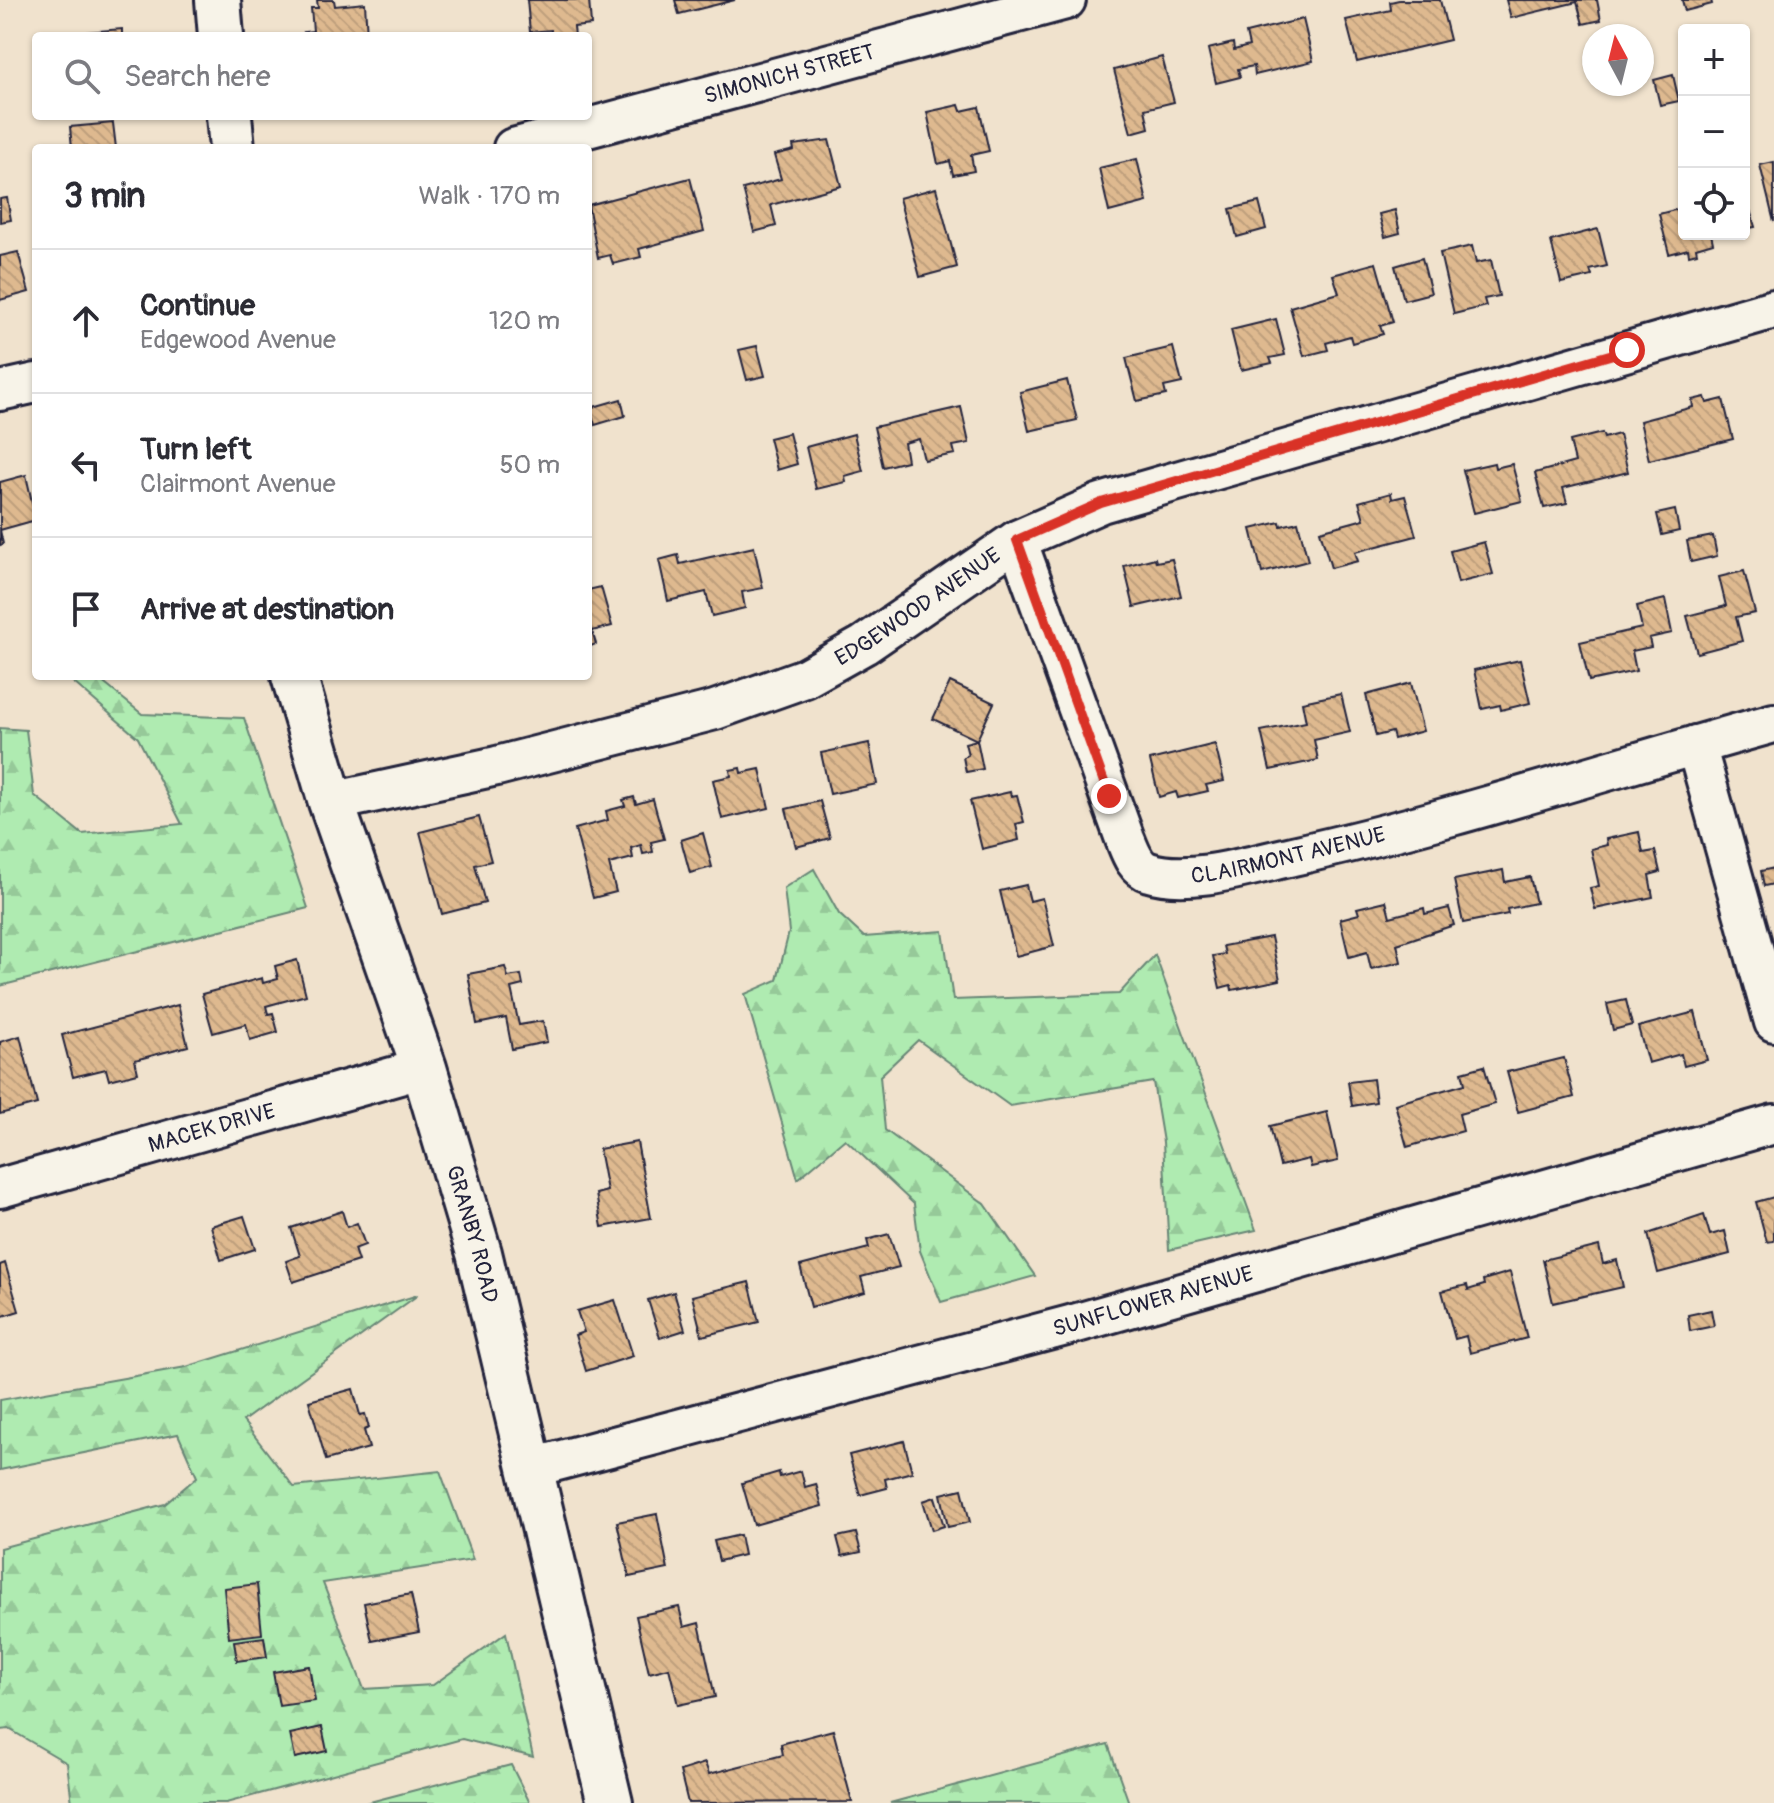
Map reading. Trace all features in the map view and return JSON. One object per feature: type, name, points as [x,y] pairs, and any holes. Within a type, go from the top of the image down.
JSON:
[{"type":"main road","points":[[218,0],[221,32]]},
{"type":"main road","points":[[229,120],[232,144]]},
{"type":"main road","name":"GRANBY ROAD","points":[[295,680],[331,802],[424,1068],[479,1253],[610,1803]]},
{"type":"street","name":"SIMONICH STREET","points":[[528,144],[1066,0]]},
{"type":"street","name":"EDGEWOOD AVENUE","points":[[331,802],[497,766],[715,710],[805,678],[864,645],[1017,540],[1101,503],[1774,309]]},
{"type":"street","points":[[0,391],[32,384]]},
{"type":"street","name":"CLAIRMONT AVENUE","points":[[1017,540],[1125,839],[1136,864],[1147,872],[1174,875],[1220,872],[1374,838],[1774,723]]},
{"type":"street","points":[[1696,745],[1774,1022]]},
{"type":"street","name":"MACEK DRIVE","points":[[0,1188],[424,1068]]},
{"type":"street","name":"SUNFLOWER AVENUE","points":[[531,1468],[1070,1325],[1774,1124]]},
{"type":"green space","points":[[70,680],[100,680],[142,714],[244,718],[308,908],[0,986],[0,728],[26,730],[34,795],[82,834],[182,824],[138,738]]},
{"type":"green space","points":[[814,869],[839,914],[864,937],[943,931],[953,1000],[1119,994],[1155,955],[1256,1230],[1169,1250],[1163,1142],[1153,1082],[1010,1106],[918,1040],[880,1076],[885,1130],[985,1204],[1035,1276],[941,1302],[920,1251],[914,1204],[845,1139],[798,1179],[745,994],[777,980],[789,932],[784,888]]},
{"type":"green space","points":[[418,1295],[243,1421],[294,1487],[440,1471],[473,1560],[323,1583],[364,1689],[433,1685],[506,1633],[533,1757],[462,1739],[226,1803],[72,1803],[67,1763],[9,1729],[0,1730],[0,1548],[165,1504],[197,1477],[178,1434],[0,1470],[0,1400],[186,1367]]},
{"type":"green space","points":[[1108,1744],[1129,1803],[890,1803]]},
{"type":"green space","points":[[511,1765],[530,1803],[366,1803]]},
{"type":"building","points":[[317,0],[334,0],[335,6],[365,3],[367,32],[304,32],[313,31],[311,8],[318,8]]},
{"type":"building","points":[[527,0],[589,0],[591,25],[574,27],[575,32],[530,32]]},
{"type":"building","points":[[675,0],[735,0],[679,14]]},
{"type":"building","points":[[1440,0],[1450,40],[1357,62],[1346,20],[1391,10],[1390,2]]},
{"type":"building","points":[[1506,0],[1597,0],[1601,20],[1583,24],[1577,2],[1511,18]]},
{"type":"building","points":[[1682,0],[1711,0],[1712,4],[1685,11]]},
{"type":"building","points":[[1303,19],[1313,61],[1255,75],[1254,66],[1238,69],[1240,77],[1216,83],[1208,49],[1233,43],[1234,50],[1249,46],[1246,33]]},
{"type":"building","points":[[122,29],[122,32],[87,32]]},
{"type":"building","points":[[1162,57],[1174,102],[1145,109],[1149,128],[1131,133],[1114,70]]},
{"type":"building","points":[[1673,75],[1678,101],[1660,105],[1654,80]]},
{"type":"building","points":[[959,105],[961,111],[979,107],[989,151],[971,155],[974,171],[953,175],[950,161],[938,164],[927,112]]},
{"type":"building","points":[[113,123],[116,144],[72,144],[70,127]]},
{"type":"building","points":[[829,140],[841,186],[771,205],[776,226],[754,232],[743,189],[781,179],[774,155],[794,150],[793,145]]},
{"type":"building","points":[[1137,159],[1147,202],[1109,212],[1099,168]]},
{"type":"building","points":[[1774,162],[1774,222],[1760,165]]},
{"type":"building","points":[[690,178],[704,231],[639,249],[641,257],[613,264],[610,255],[598,258],[592,226],[592,204]]},
{"type":"building","points":[[936,188],[957,267],[920,277],[899,198]]},
{"type":"building","points":[[7,198],[11,220],[0,222],[0,199]]},
{"type":"building","points":[[1259,202],[1266,229],[1237,237],[1230,209]]},
{"type":"building","points":[[1678,209],[1678,240],[1712,240],[1713,243],[1696,248],[1697,253],[1689,255],[1688,249],[1669,254],[1659,214]]},
{"type":"building","points":[[1395,210],[1400,233],[1385,237],[1379,214]]},
{"type":"building","points":[[1750,210],[1755,227],[1750,228]]},
{"type":"building","points":[[1598,229],[1607,266],[1590,270],[1592,276],[1561,283],[1551,241]]},
{"type":"building","points":[[1472,246],[1476,263],[1491,260],[1499,296],[1484,299],[1486,306],[1454,314],[1440,253]]},
{"type":"building","points":[[18,252],[29,292],[0,300],[0,256]]},
{"type":"building","points":[[1422,258],[1431,293],[1404,300],[1395,266]]},
{"type":"building","points":[[1376,263],[1393,322],[1380,326],[1383,334],[1352,343],[1350,336],[1326,343],[1328,350],[1304,356],[1290,307],[1339,293],[1333,275]]},
{"type":"building","points":[[1276,319],[1285,355],[1270,358],[1272,363],[1241,370],[1231,330]]},
{"type":"building","points":[[757,346],[765,376],[747,380],[739,350]]},
{"type":"building","points":[[1173,347],[1182,383],[1164,387],[1166,395],[1137,401],[1126,358]]},
{"type":"building","points":[[1067,380],[1077,420],[1029,431],[1020,392]]},
{"type":"building","points":[[1705,397],[1707,403],[1723,399],[1733,439],[1649,460],[1640,421],[1693,407],[1692,400]]},
{"type":"building","points":[[621,399],[625,416],[595,425],[592,407]]},
{"type":"building","points":[[961,407],[969,443],[953,446],[955,454],[924,460],[919,439],[904,443],[907,461],[883,467],[874,427]]},
{"type":"building","points":[[789,433],[797,464],[777,470],[769,438]]},
{"type":"building","points":[[1602,433],[1604,438],[1619,434],[1628,472],[1563,488],[1567,503],[1544,508],[1535,473],[1575,462],[1570,441]]},
{"type":"building","points":[[854,434],[863,471],[845,476],[846,482],[816,489],[806,447]]},
{"type":"building","points":[[1494,463],[1495,468],[1512,464],[1522,501],[1474,513],[1463,470]]},
{"type":"building","points":[[26,475],[32,502],[32,521],[0,530],[0,482]]},
{"type":"building","points":[[1391,493],[1392,499],[1405,496],[1416,536],[1355,552],[1358,561],[1331,568],[1320,531],[1364,519],[1359,502]]},
{"type":"building","points":[[1675,510],[1679,531],[1662,535],[1657,514]]},
{"type":"building","points":[[1280,522],[1281,526],[1298,522],[1308,561],[1262,573],[1251,529]]},
{"type":"building","points":[[1713,536],[1717,556],[1691,562],[1687,541]]},
{"type":"building","points":[[1484,542],[1493,574],[1458,583],[1450,551]]},
{"type":"building","points":[[754,547],[763,588],[742,592],[745,608],[712,616],[706,592],[668,601],[659,560],[678,555],[680,564]]},
{"type":"building","points":[[1155,558],[1156,562],[1172,559],[1181,596],[1134,607],[1124,566]]},
{"type":"building","points":[[1744,571],[1755,613],[1736,617],[1742,641],[1697,653],[1687,616],[1726,606],[1719,577]]},
{"type":"building","points":[[601,587],[612,626],[592,631],[592,589]]},
{"type":"building","points":[[1665,599],[1672,633],[1649,638],[1651,647],[1632,651],[1636,671],[1589,681],[1580,642],[1642,628],[1637,606]]},
{"type":"building","points":[[1520,660],[1530,703],[1501,710],[1500,705],[1482,709],[1474,670]]},
{"type":"building","points":[[950,682],[994,703],[977,740],[933,719]]},
{"type":"building","points":[[1411,683],[1423,731],[1394,739],[1392,732],[1376,736],[1366,695]]},
{"type":"building","points":[[1341,694],[1350,732],[1314,740],[1318,760],[1270,770],[1261,731],[1306,722],[1302,702]]},
{"type":"building","points":[[977,740],[983,769],[966,772],[963,757],[968,755],[965,743]]},
{"type":"building","points":[[869,743],[877,784],[830,794],[821,753]]},
{"type":"building","points":[[1215,744],[1224,781],[1206,785],[1208,791],[1178,798],[1176,792],[1159,797],[1150,760]]},
{"type":"building","points":[[740,768],[741,773],[760,769],[769,808],[722,819],[713,780],[731,776],[730,770]]},
{"type":"building","points":[[1010,792],[1011,796],[1017,795],[1024,822],[1016,824],[1019,840],[982,849],[970,801]]},
{"type":"building","points":[[634,797],[636,804],[653,799],[664,839],[651,842],[653,852],[643,854],[641,845],[631,848],[633,858],[609,864],[616,892],[593,898],[575,829],[608,820],[606,811],[625,806],[623,800]]},
{"type":"building","points":[[820,801],[830,838],[796,847],[786,809]]},
{"type":"building","points":[[479,817],[491,861],[475,865],[485,903],[442,914],[420,832]]},
{"type":"building","points":[[1639,832],[1643,853],[1655,851],[1660,872],[1649,875],[1653,897],[1595,909],[1590,888],[1599,886],[1591,849],[1607,845],[1606,839]]},
{"type":"building","points":[[703,833],[712,867],[690,873],[681,840]]},
{"type":"building","points":[[1774,868],[1774,884],[1764,886],[1761,871]]},
{"type":"building","points":[[1503,870],[1505,882],[1530,877],[1536,903],[1507,909],[1508,914],[1463,923],[1454,880]]},
{"type":"building","points":[[1026,885],[1030,901],[1042,898],[1054,946],[1016,956],[1000,891]]},
{"type":"building","points":[[1386,901],[1390,917],[1424,908],[1425,914],[1449,908],[1454,925],[1397,944],[1401,962],[1371,969],[1367,952],[1349,957],[1340,919],[1359,914],[1357,908]]},
{"type":"building","points":[[1271,937],[1280,980],[1232,990],[1231,985],[1220,988],[1213,956],[1225,954],[1223,946]]},
{"type":"building","points":[[297,960],[306,995],[266,1006],[268,1014],[273,1013],[278,1032],[250,1040],[246,1024],[213,1033],[202,994],[262,978],[263,983],[278,979],[275,966]]},
{"type":"building","points":[[505,967],[508,977],[521,975],[523,985],[511,988],[519,1025],[543,1021],[547,1042],[512,1049],[506,1018],[477,1024],[468,974]]},
{"type":"building","points":[[1626,1000],[1632,1025],[1613,1030],[1607,1004]]},
{"type":"building","points":[[178,1005],[188,1046],[135,1060],[138,1073],[109,1080],[106,1069],[73,1077],[62,1035]]},
{"type":"building","points":[[1695,1012],[1707,1060],[1684,1066],[1681,1054],[1648,1063],[1638,1027]]},
{"type":"building","points":[[20,1036],[37,1104],[0,1114],[0,1042]]},
{"type":"building","points":[[1564,1058],[1574,1097],[1518,1112],[1507,1072]]},
{"type":"building","points":[[1484,1066],[1495,1104],[1459,1114],[1463,1131],[1407,1147],[1395,1104],[1465,1084],[1462,1072]]},
{"type":"building","points":[[1373,1079],[1376,1102],[1352,1106],[1348,1082]]},
{"type":"building","points":[[1327,1112],[1338,1161],[1311,1167],[1309,1159],[1280,1166],[1270,1126]]},
{"type":"building","points":[[637,1142],[651,1218],[602,1227],[596,1194],[607,1191],[599,1149]]},
{"type":"building","points":[[1774,1197],[1774,1241],[1767,1242],[1756,1202]]},
{"type":"building","points":[[342,1211],[347,1227],[357,1223],[365,1245],[354,1249],[358,1261],[293,1282],[286,1261],[300,1256],[291,1228]]},
{"type":"building","points":[[1704,1215],[1710,1235],[1725,1231],[1730,1254],[1658,1273],[1648,1234]]},
{"type":"building","points":[[244,1216],[255,1249],[221,1260],[211,1226]]},
{"type":"building","points":[[889,1234],[899,1267],[861,1277],[865,1292],[811,1307],[800,1266],[869,1248],[867,1240]]},
{"type":"building","points":[[1599,1246],[1603,1264],[1617,1260],[1623,1287],[1553,1303],[1543,1260]]},
{"type":"building","points":[[5,1263],[19,1311],[0,1317],[0,1265]]},
{"type":"building","points":[[1510,1272],[1527,1338],[1470,1353],[1466,1336],[1455,1339],[1442,1291],[1467,1285],[1468,1290],[1484,1285],[1483,1280]]},
{"type":"building","points":[[749,1282],[759,1322],[702,1336],[692,1296]]},
{"type":"building","points":[[674,1292],[685,1330],[660,1338],[648,1300]]},
{"type":"building","points":[[615,1300],[633,1356],[586,1371],[575,1335],[584,1332],[577,1311]]},
{"type":"building","points":[[1711,1310],[1714,1326],[1690,1331],[1688,1315]]},
{"type":"building","points":[[353,1389],[360,1415],[365,1414],[369,1428],[364,1430],[369,1448],[326,1460],[309,1401]]},
{"type":"building","points":[[904,1441],[912,1472],[885,1479],[887,1488],[860,1495],[849,1455]]},
{"type":"building","points":[[801,1471],[805,1487],[816,1484],[822,1506],[754,1525],[742,1483],[779,1472],[780,1477]]},
{"type":"building","points":[[962,1489],[970,1522],[948,1527],[941,1494]]},
{"type":"building","points":[[935,1497],[944,1526],[932,1530],[923,1501]]},
{"type":"building","points":[[657,1514],[668,1569],[629,1577],[617,1522]]},
{"type":"building","points":[[856,1533],[861,1552],[842,1556],[837,1537]]},
{"type":"building","points":[[740,1535],[744,1555],[719,1561],[714,1541]]},
{"type":"building","points":[[257,1584],[262,1634],[229,1638],[224,1588]]},
{"type":"building","points":[[411,1594],[419,1632],[372,1641],[364,1603]]},
{"type":"building","points":[[679,1607],[684,1627],[699,1623],[715,1697],[678,1705],[669,1668],[649,1673],[636,1616]]},
{"type":"building","points":[[264,1637],[267,1657],[237,1661],[234,1641]]},
{"type":"building","points":[[309,1666],[315,1701],[279,1706],[273,1672]]},
{"type":"building","points":[[322,1727],[327,1751],[295,1758],[290,1734]]},
{"type":"building","points":[[833,1730],[852,1802],[688,1803],[680,1771],[705,1763],[709,1774],[783,1755],[781,1744]]},
{"type":"route","points":[[1109,796],[1079,705],[1017,540],[1101,503],[1627,350]]}]
